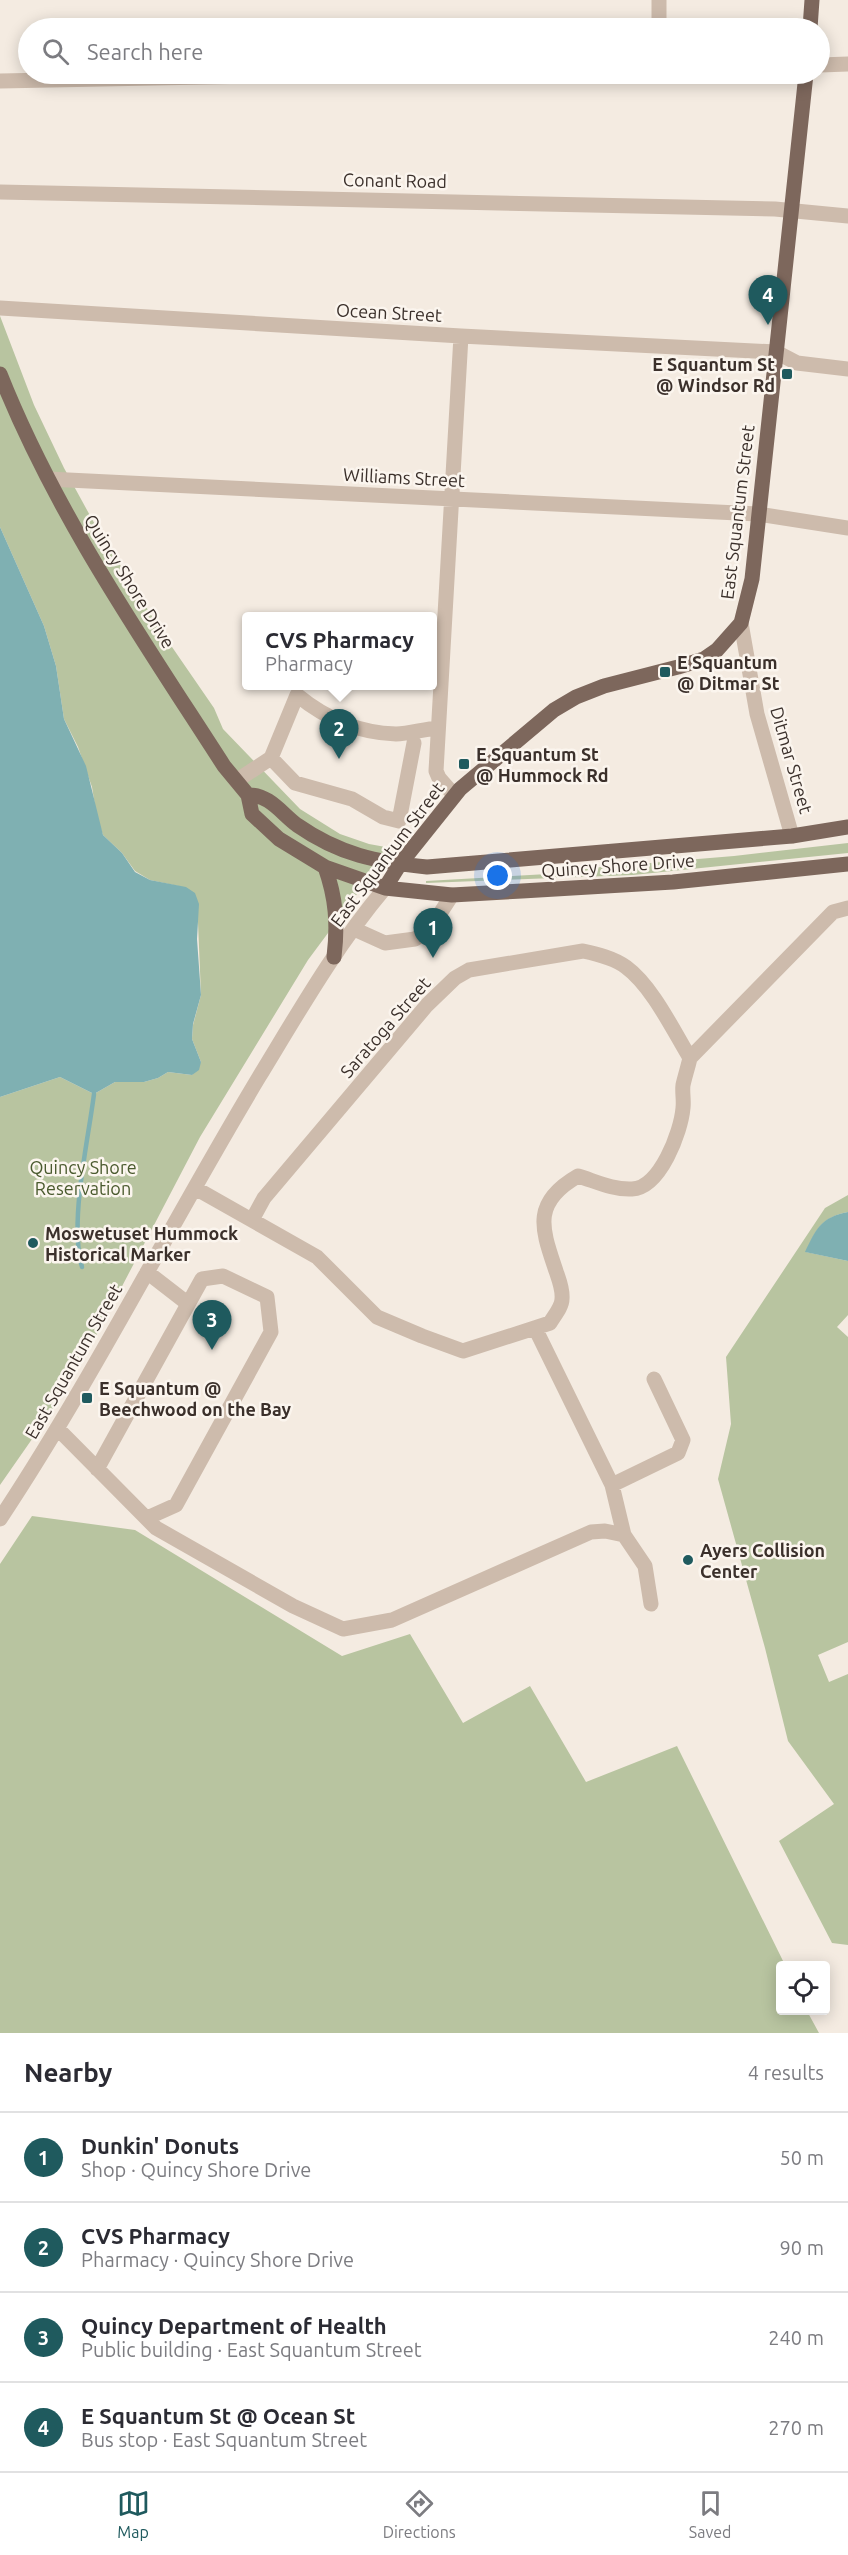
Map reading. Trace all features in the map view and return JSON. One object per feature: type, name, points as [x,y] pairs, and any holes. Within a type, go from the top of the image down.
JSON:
[{"type":"main road","points":[[811,18],[812,0]]},
{"type":"main road","name":"East Squantum Street","points":[[385,888],[400,864],[454,795],[554,710],[576,697],[604,686],[704,658],[728,639],[741,623],[752,579],[805,84]]},
{"type":"main road","name":"Quincy Shore Drive","points":[[0,374],[48,479],[72,525],[224,766],[248,795],[252,814],[267,829],[294,849],[325,867],[385,888],[452,894],[673,882],[848,864]]},
{"type":"main road","name":"Quincy Shore Drive","points":[[248,795],[264,798],[306,831],[341,850],[367,859],[427,867],[638,851],[792,836],[848,827]]},
{"type":"main road","points":[[325,867],[336,903],[337,929],[334,957]]},
{"type":"street","points":[[658,0],[659,18]]},
{"type":"street","points":[[830,65],[848,64]]},
{"type":"street","points":[[0,81],[18,81]]},
{"type":"street","name":"Conant Road","points":[[0,192],[790,210],[848,216]]},
{"type":"street","name":"Ocean Street","points":[[0,308],[461,336],[776,352]]},
{"type":"street","points":[[454,795],[436,771],[436,753],[461,336]]},
{"type":"street","points":[[776,352],[797,363],[848,369]]},
{"type":"street","name":"Williams Street","points":[[48,479],[758,514],[848,528]]},
{"type":"street","name":"Ditmar Street","points":[[741,623],[757,714],[792,836]]},
{"type":"street","points":[[236,781],[272,759],[297,695],[321,712],[356,729],[398,734],[438,728]]},
{"type":"street","points":[[398,734],[436,753]]},
{"type":"street","points":[[272,759],[295,783],[352,799],[383,817],[399,821],[414,743]]},
{"type":"street","name":"East Squantum Street","points":[[0,1520],[57,1428],[298,1013],[354,928],[385,888]]},
{"type":"street","points":[[354,928],[385,943],[415,939],[430,929],[452,894]]},
{"type":"street","points":[[195,1188],[317,1257],[376,1317],[422,1336],[463,1351],[549,1323],[562,1300],[561,1288],[543,1231],[543,1215],[554,1194],[564,1184],[578,1176],[614,1188],[634,1189],[649,1183],[661,1168],[677,1135],[683,1108],[683,1086],[690,1058],[832,912],[848,908]]},
{"type":"street","name":"Saratoga Street","points":[[252,1220],[264,1198],[427,1005],[455,978],[469,970],[583,951],[601,955],[625,965],[640,979],[690,1058]]},
{"type":"street","points":[[147,1272],[187,1303]]},
{"type":"street","points":[[97,1469],[202,1279],[223,1276],[267,1297],[271,1332],[176,1504],[147,1518]]},
{"type":"street","points":[[535,1328],[612,1485],[624,1535],[645,1566],[651,1604]]},
{"type":"street","points":[[612,1485],[678,1453],[682,1448],[682,1440],[654,1379]]},
{"type":"street","points":[[57,1428],[156,1528],[293,1606],[343,1629],[392,1620],[591,1532],[605,1531],[624,1535]]},
{"type":"green space","name":"Quincy Shore Reservation","points":[[0,316],[34,405],[64,468],[93,521],[161,631],[214,708],[223,729],[300,809],[340,834],[369,844],[391,848],[308,960],[200,1137],[95,1338],[53,1409],[0,1485],[0,1097],[60,1077],[94,1094],[115,1082],[144,1082],[168,1072],[192,1075],[201,1062],[192,1039],[193,1025],[201,995],[198,923],[178,886],[150,880],[135,871],[122,853],[103,835],[97,818],[92,787],[78,747],[64,719],[56,666],[44,626],[0,527]]},
{"type":"green space","points":[[848,843],[848,853],[633,875],[426,883],[426,881],[565,873],[590,868],[734,856]]},
{"type":"green space","points":[[848,1195],[848,1212],[832,1217],[821,1225],[806,1252],[848,1261],[848,1315],[837,1327],[848,1337],[848,1642],[818,1655],[829,1682],[848,1674],[848,1945],[832,1943],[779,1841],[834,1804],[788,1741],[718,1479],[731,1424],[726,1357],[825,1208]]},
{"type":"green space","points":[[32,1516],[135,1530],[342,1656],[410,1634],[463,1723],[530,1686],[586,1782],[677,1746],[783,1961],[776,1961],[776,2015],[809,2015],[819,2033],[0,2033],[0,1564]]},
{"type":"water","points":[[0,527],[44,626],[56,666],[64,719],[86,766],[103,835],[122,853],[135,872],[150,880],[186,887],[195,893],[199,904],[197,939],[201,995],[193,1024],[192,1039],[201,1062],[199,1070],[192,1075],[168,1072],[144,1082],[115,1082],[94,1094],[60,1077],[0,1097]]},
{"type":"water","points":[[848,1212],[848,1261],[805,1252],[820,1225],[831,1217]]},
{"type":"waterway","points":[[82,1267],[79,1249],[79,1205],[94,1094]]},
{"type":"place","name":"E Squantum St @ Ocean St","points":[[768,325]]},
{"type":"place","name":"E Squantum St @ Windsor Rd","points":[[787,374]]},
{"type":"place","name":"E Squantum @ Ditmar St","points":[[665,672]]},
{"type":"place","name":"CVS Pharmacy","points":[[339,759]]},
{"type":"place","name":"E Squantum St @ Hummock Rd","points":[[464,764]]},
{"type":"place","name":"Dunkin' Donuts","points":[[433,958]]},
{"type":"place","name":"Moswetuset Hummock Historical Marker","points":[[33,1243]]},
{"type":"place","name":"Quincy Department of Health","points":[[212,1350]]},
{"type":"place","name":"E Squantum @ Beechwood on the Bay","points":[[87,1398]]},
{"type":"place","name":"Ayers Collision Center","points":[[688,1560]]}]
